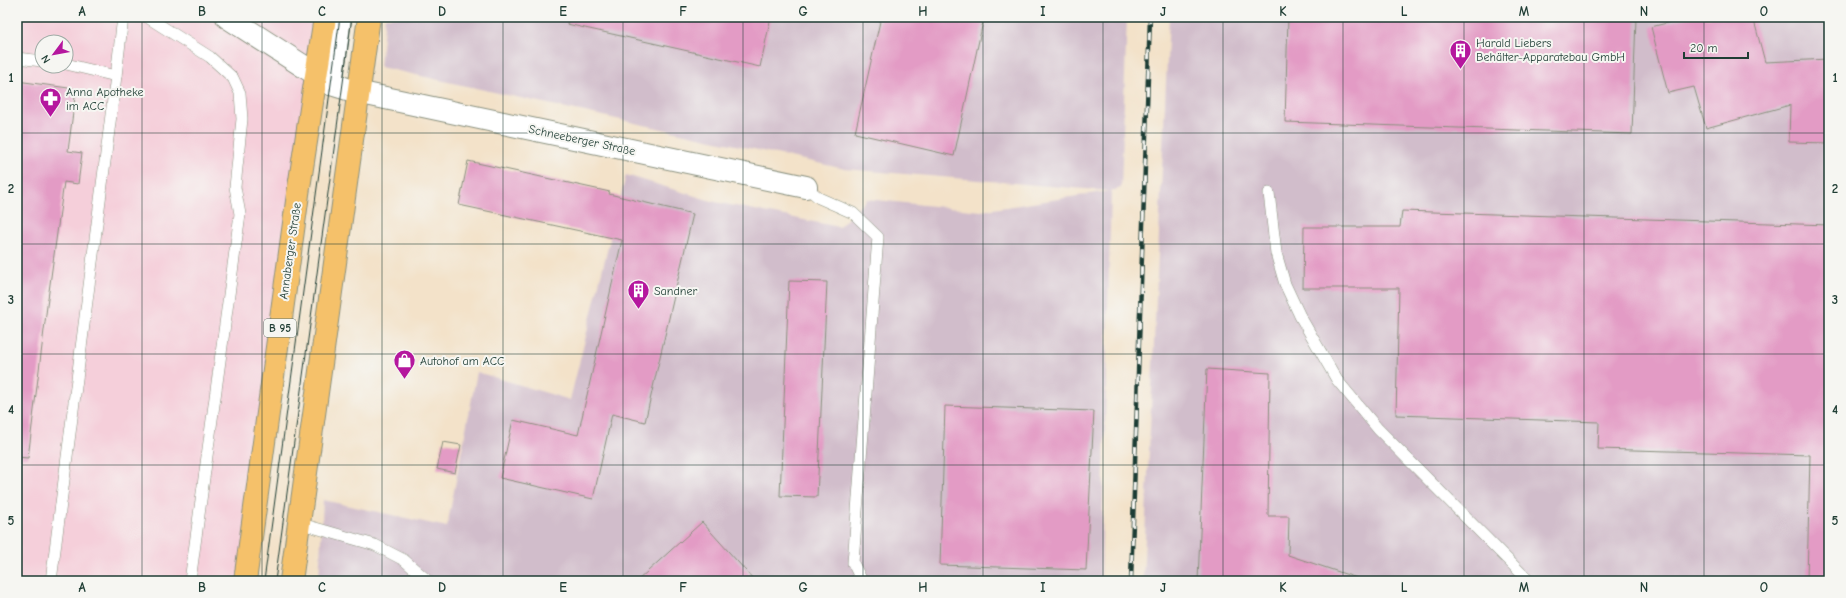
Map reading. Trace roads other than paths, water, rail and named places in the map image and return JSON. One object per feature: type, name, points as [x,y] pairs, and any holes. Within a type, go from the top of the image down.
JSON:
[{"type":"main road","name":"Annaberger Straße","points":[[245,581],[298,194],[324,79],[325,17]]},
{"type":"main road","points":[[291,581],[357,92],[369,17]]},
{"type":"street","name":"Schneeberger Straße","points":[[227,17],[324,79],[357,92],[806,187]]},
{"type":"street","name":"B 95","points":[[324,79],[340,17]]},
{"type":"lane","points":[[51,581],[123,17]]},
{"type":"lane","points":[[148,17],[210,57],[234,78],[240,93],[242,119],[235,187],[240,214],[190,581]]},
{"type":"lane","points":[[17,58],[34,60]]},
{"type":"lane","points":[[74,66],[116,76]]},
{"type":"lane","points":[[806,187],[819,198],[853,213],[878,237],[853,564],[862,581]]},
{"type":"lane","points":[[1269,193],[1276,253],[1285,284],[1300,316],[1337,380],[1378,429],[1530,581]]},
{"type":"lane","points":[[298,523],[375,545],[404,560],[428,581]]},
{"type":"tram line","points":[[264,581],[340,17]]},
{"type":"tram line","points":[[275,581],[352,17]]},
{"type":"railway","points":[[1131,581],[1150,17]]},
{"type":"place","name":"Harald Liebers Behälter-Apparatebau GmbH","points":[[1460,70]]},
{"type":"place","name":"Anna Apotheke im ACC","points":[[50,118]]},
{"type":"place","name":"Sandner","points":[[639,310]]},
{"type":"place","name":"Autohof am ACC","points":[[405,380]]}]
